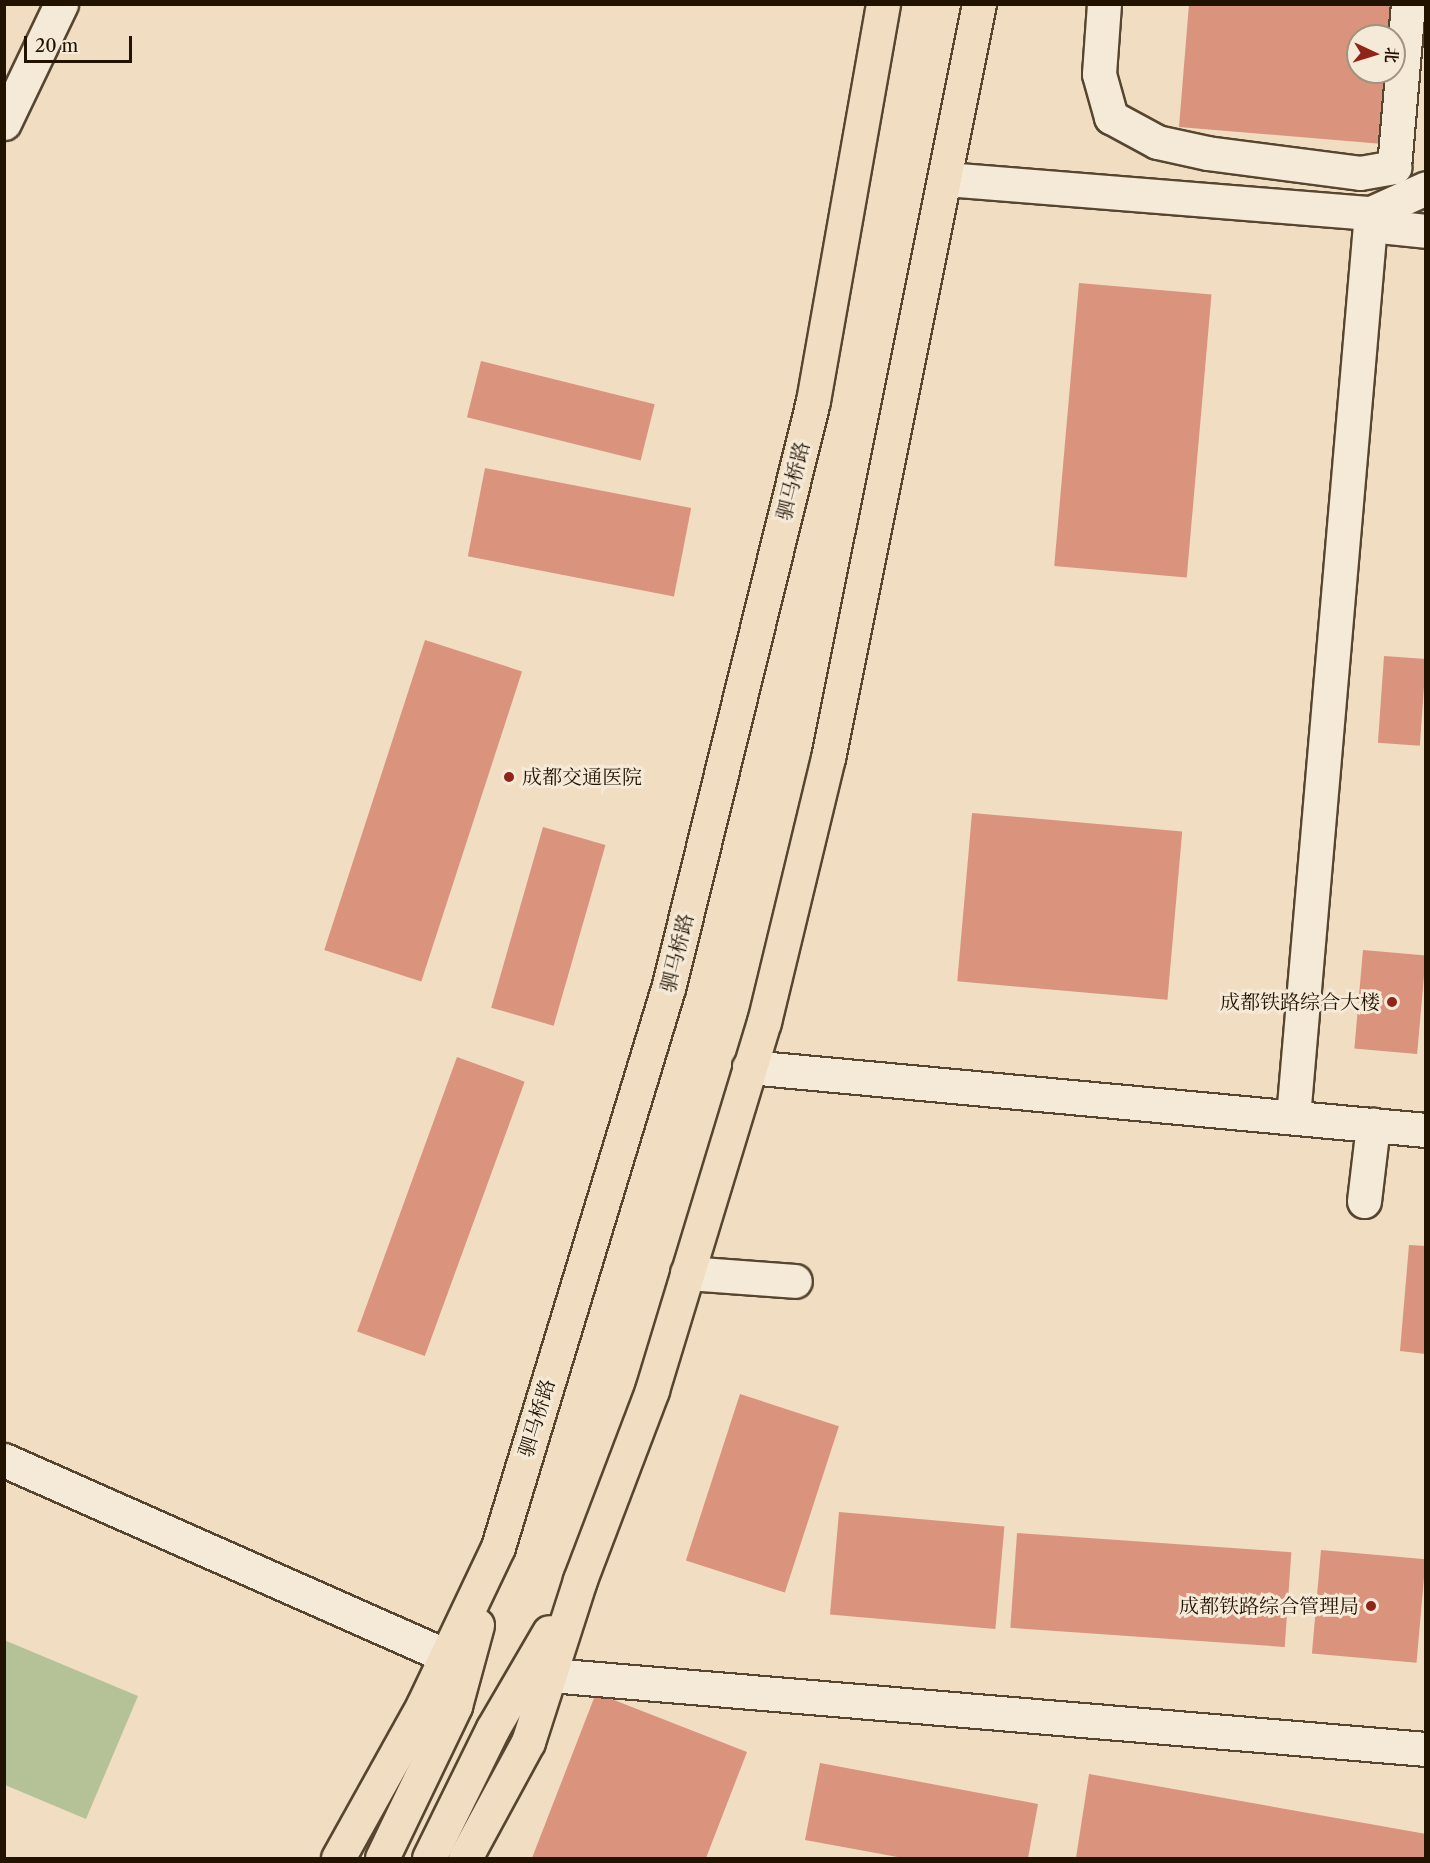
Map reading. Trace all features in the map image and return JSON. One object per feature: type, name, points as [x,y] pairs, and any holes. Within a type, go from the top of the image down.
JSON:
[{"type":"main road","name":"驷马桥路","points":[[338,1858],[446,1656],[498,1548],[669,986],[813,401],[883,4]]},
{"type":"main road","points":[[465,1858],[528,1742],[580,1580],[652,1390],[764,1022],[828,758],[979,4]]},
{"type":"main road","points":[[382,1858],[456,1706],[498,1548]]},
{"type":"main road","points":[[429,1858],[493,1728],[580,1580]]},
{"type":"street","points":[[4,123],[61,4]]},
{"type":"street","points":[[1104,4],[1099,74],[1111,117],[1157,142],[1207,153],[1360,173],[1394,167],[1408,4]]},
{"type":"street","points":[[945,179],[1370,219],[1425,231]]},
{"type":"street","points":[[1370,219],[1425,188]]},
{"type":"street","points":[[1293,1117],[1370,219]]},
{"type":"street","points":[[749,1067],[1425,1130]]},
{"type":"street","points":[[1364,1201],[1373,1125]]},
{"type":"street","points":[[687,1273],[795,1281]]},
{"type":"street","points":[[4,1460],[446,1656]]},
{"type":"street","points":[[550,1675],[1425,1749]]},
{"type":"green space","points":[[4,1640],[138,1696],[86,1819],[5,1785]]},
{"type":"building","points":[[1189,4],[1395,4],[1393,24],[1346,24],[1346,84],[1388,84],[1383,144],[1179,127]]},
{"type":"building","points":[[1079,283],[1211,295],[1187,578],[1054,566]]},
{"type":"building","points":[[481,361],[655,404],[641,461],[467,417]]},
{"type":"building","points":[[485,468],[691,508],[674,596],[468,556]]},
{"type":"building","points":[[425,640],[522,672],[421,982],[324,950]]},
{"type":"building","points":[[1384,656],[1426,659],[1420,746],[1378,743]]},
{"type":"building","points":[[972,813],[1182,831],[1167,1000],[957,981]]},
{"type":"building","points":[[543,827],[605,845],[554,1026],[491,1008]]},
{"type":"building","name":"成都铁路综合大楼","points":[[1363,950],[1426,955],[1417,1054],[1354,1049]]},
{"type":"building","points":[[457,1057],[525,1082],[425,1356],[357,1331]]},
{"type":"building","points":[[1409,1245],[1426,1246],[1426,1354],[1400,1351]]},
{"type":"building","points":[[740,1394],[839,1426],[785,1593],[686,1560]]},
{"type":"building","points":[[839,1512],[1004,1526],[995,1629],[830,1615]]},
{"type":"building","points":[[1017,1533],[1291,1552],[1285,1647],[1010,1628]]},
{"type":"building","name":"成都铁路综合管理局","points":[[1321,1550],[1426,1559],[1417,1663],[1312,1654]]},
{"type":"building","points":[[596,1693],[747,1752],[706,1858],[532,1858]]},
{"type":"building","points":[[820,1763],[1038,1804],[1028,1858],[903,1858],[805,1840]]},
{"type":"building","points":[[1089,1774],[1426,1834],[1426,1858],[1076,1858]]},
{"type":"place","name":"成都交通医院","points":[[509,777]]},
{"type":"place","name":"成都铁路综合大楼","points":[[1392,1002]]},
{"type":"place","name":"成都铁路综合管理局","points":[[1371,1606]]}]
